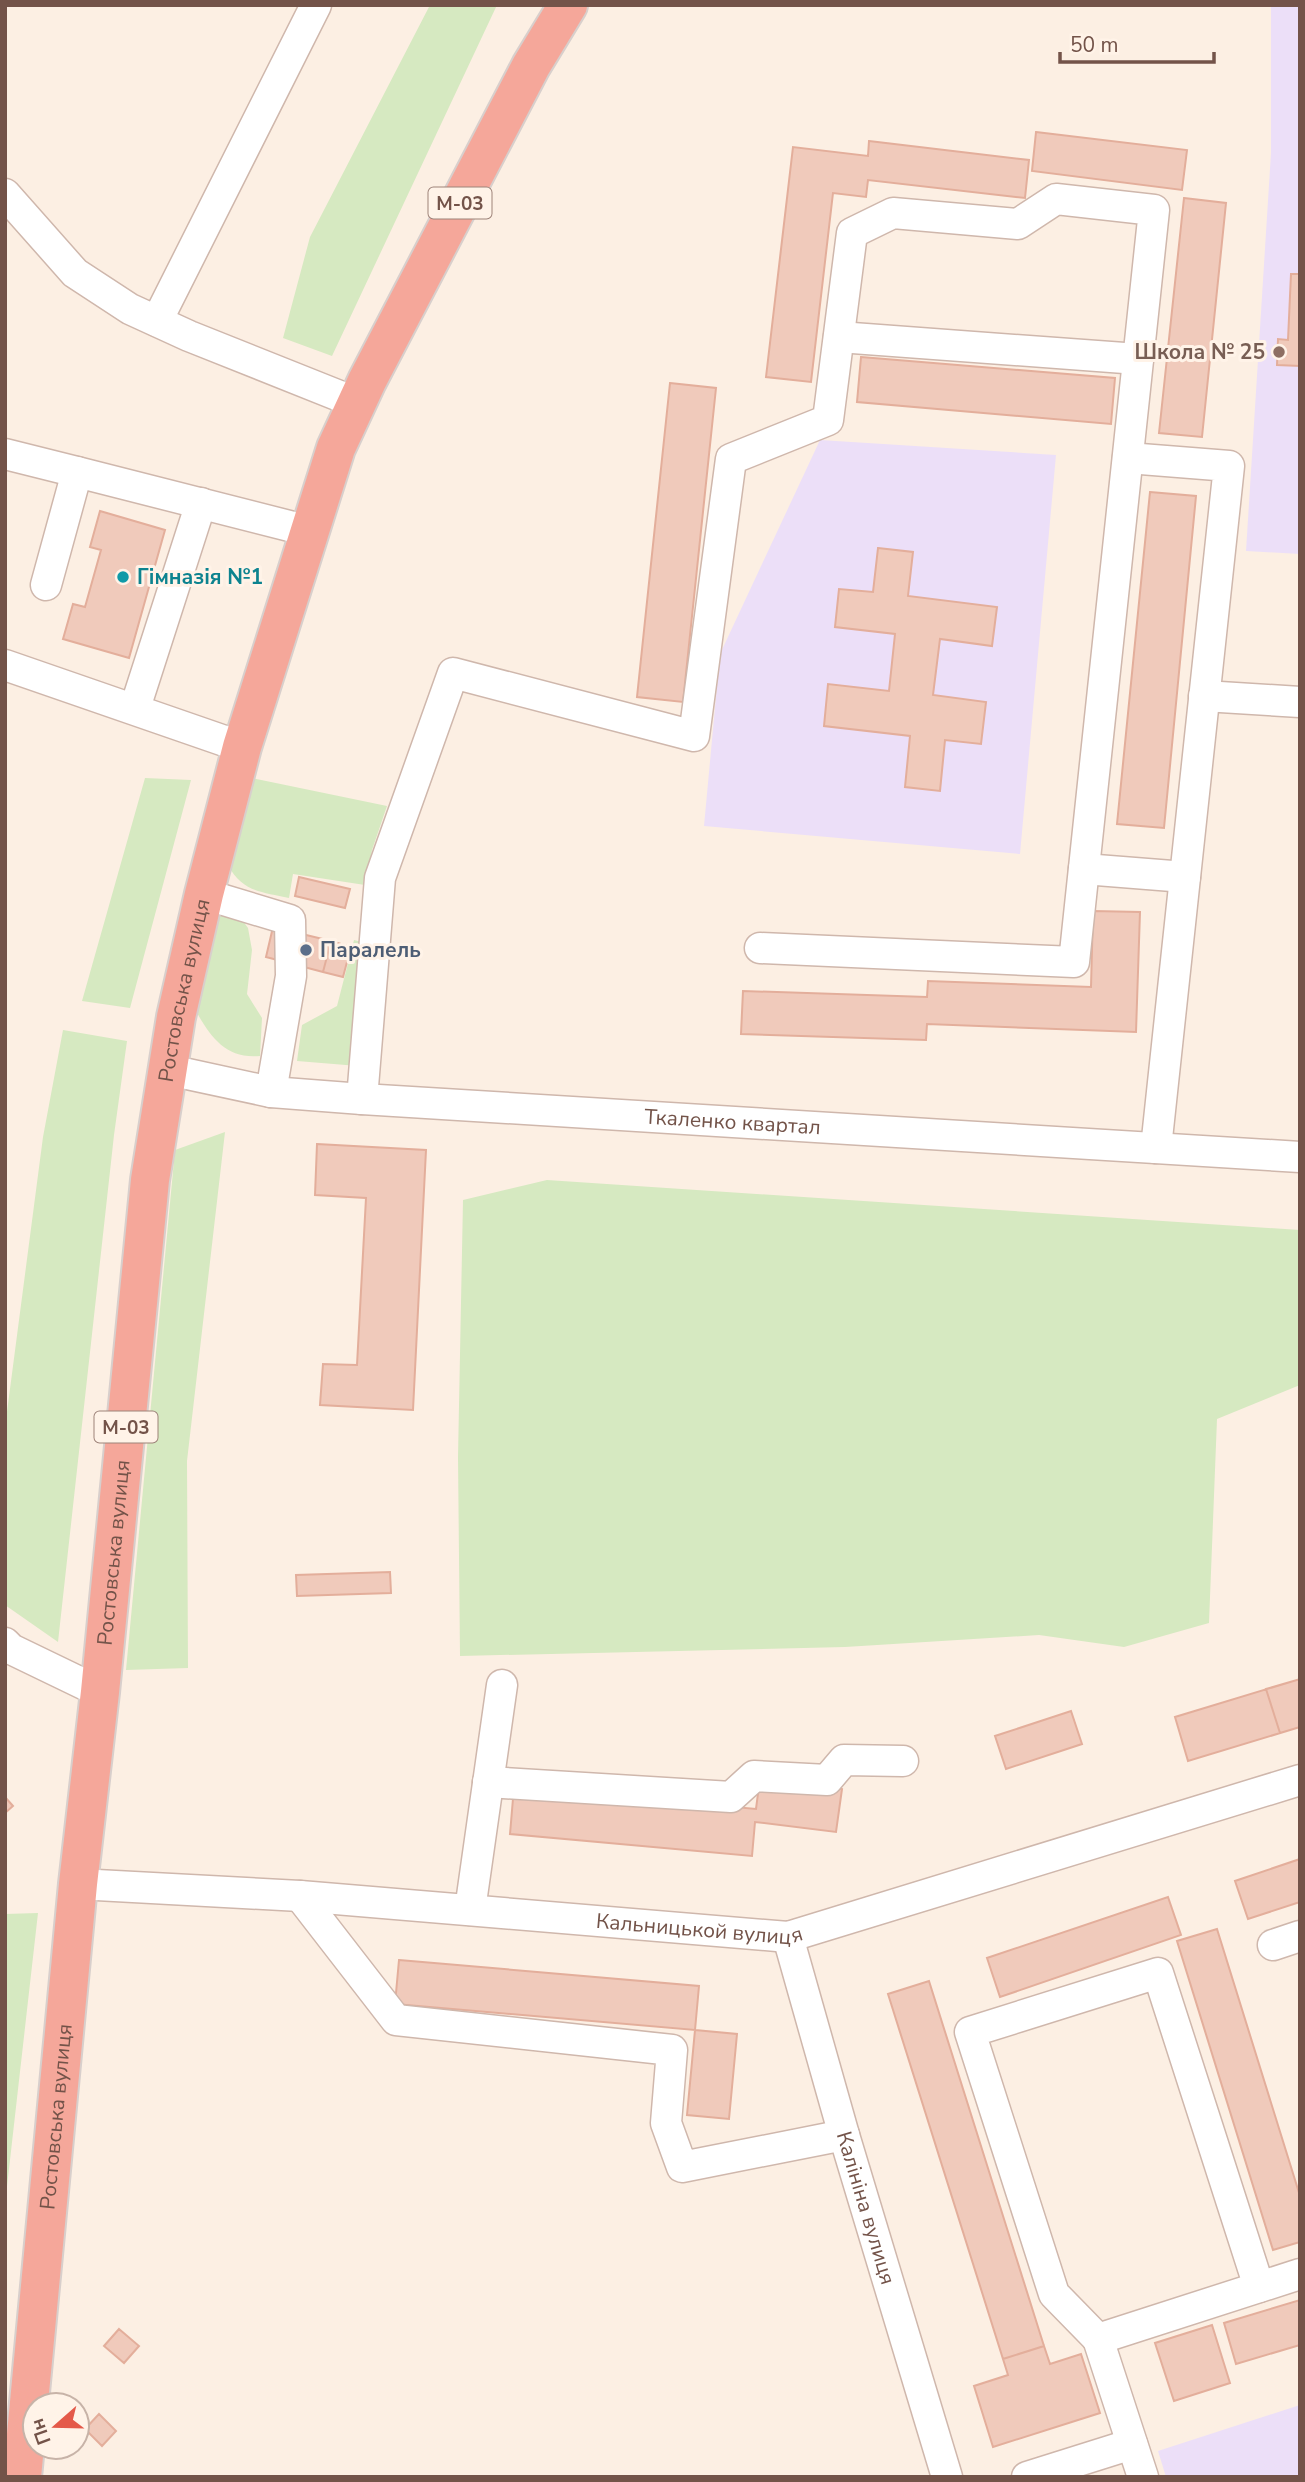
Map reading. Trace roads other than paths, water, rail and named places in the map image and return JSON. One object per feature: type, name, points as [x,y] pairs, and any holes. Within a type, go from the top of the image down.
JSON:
[{"type":"highway","name":"М-03","points":[[357,403],[531,66],[568,5]]},
{"type":"highway","name":"Ростовська вулиця","points":[[22,2477],[78,1884],[100,1692],[150,1180],[176,1017],[242,747],[336,448],[357,403]]},
{"type":"street","points":[[157,321],[316,5]]},
{"type":"street","points":[[5,194],[75,273],[130,309],[357,403]]},
{"type":"street","points":[[362,1099],[380,878],[453,673],[694,736],[731,459],[828,420],[852,233],[893,213],[1018,225],[1056,199],[1154,210],[1074,962],[760,948]]},
{"type":"street","points":[[839,337],[1138,359]]},
{"type":"street","points":[[5,454],[309,531]]},
{"type":"street","points":[[1128,458],[1229,466],[1156,1148]]},
{"type":"street","points":[[46,585],[77,472]]},
{"type":"street","points":[[135,708],[201,503]]},
{"type":"street","points":[[5,665],[242,747]]},
{"type":"street","points":[[1204,696],[1300,702]]},
{"type":"street","points":[[1084,870],[1185,877]]},
{"type":"street","points":[[204,894],[290,920],[291,976],[271,1092]]},
{"type":"street","name":"Ткаленко квартал","points":[[169,1070],[271,1092],[362,1099],[1300,1157]]},
{"type":"street","points":[[5,1643],[11,1649],[100,1692]]},
{"type":"street","points":[[470,1910],[502,1685]]},
{"type":"street","points":[[488,1782],[731,1797],[754,1776],[827,1780],[844,1760],[903,1761]]},
{"type":"street","name":"Кальницькой вулиця","points":[[78,1884],[300,1896],[788,1937],[1300,1780]]},
{"type":"street","points":[[300,1896],[396,2020],[672,2050],[666,2123],[682,2167],[844,2135]]},
{"type":"street","name":"Калініна вулиця","points":[[788,1937],[844,2135],[947,2477]]},
{"type":"street","points":[[1143,2477],[1098,2339],[1054,2294],[970,2032],[1158,1973],[1259,2287]]},
{"type":"street","points":[[1098,2339],[1300,2274]]},
{"type":"street","points":[[1027,2477],[1132,2444]]},
{"type":"place","name":"Школа № 25","points":[[1279,352]]},
{"type":"place","name":"Гімназія №1","points":[[123,577]]},
{"type":"place","name":"Паралель","points":[[306,950]]}]
